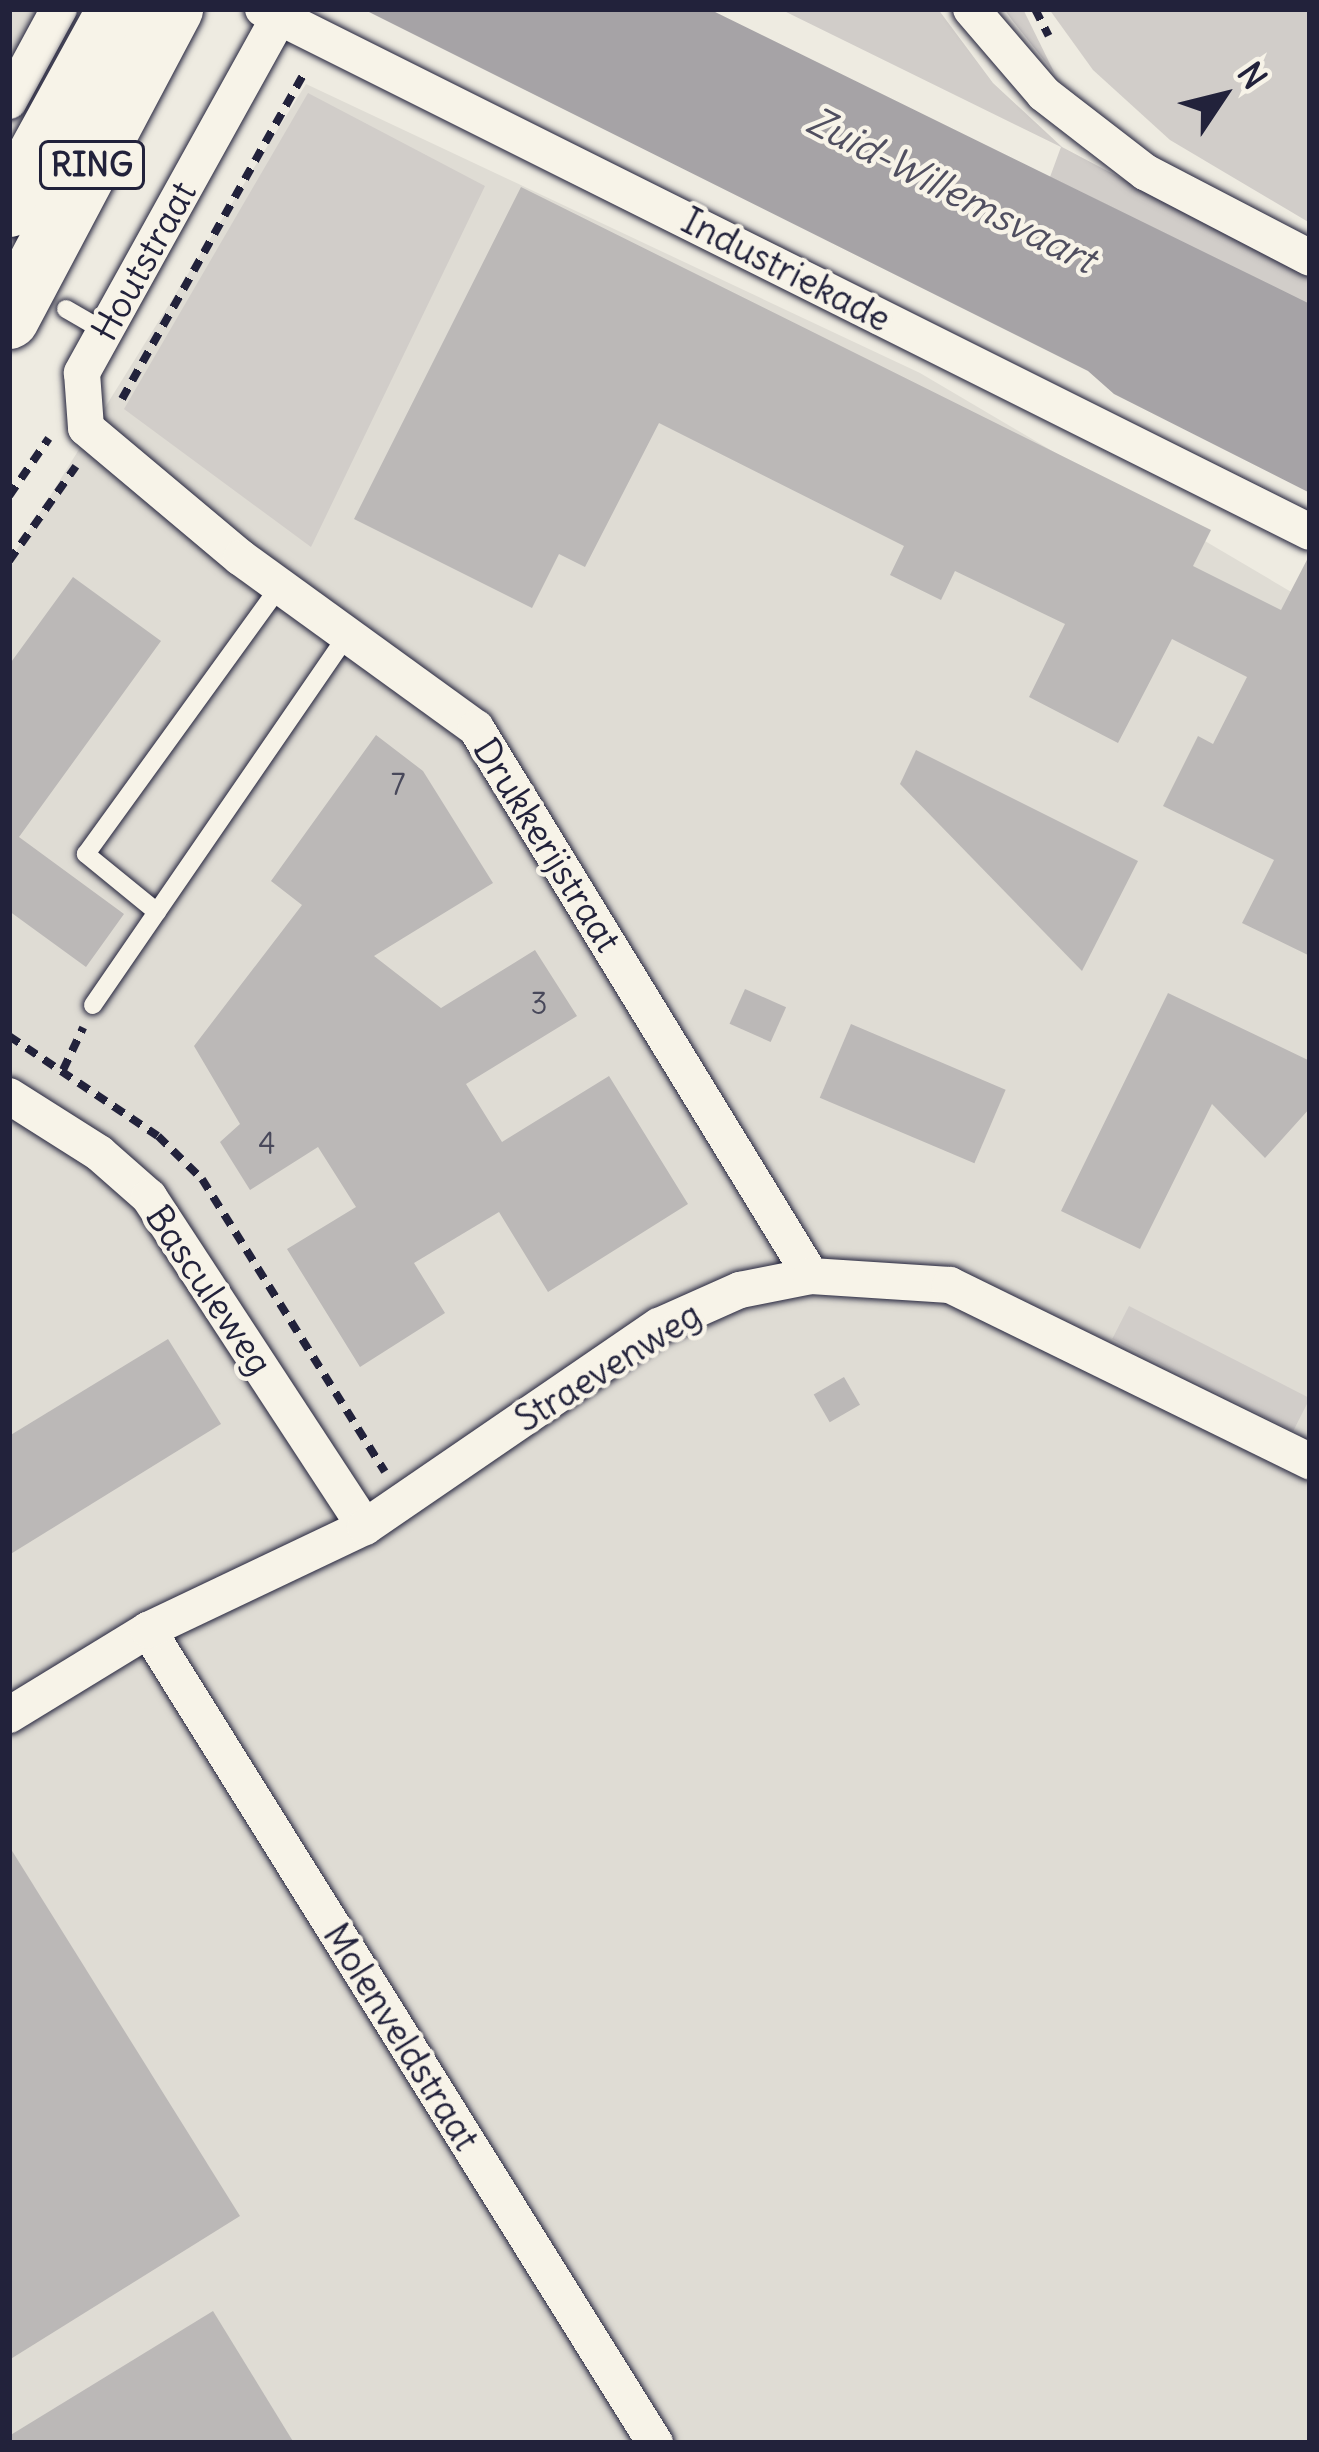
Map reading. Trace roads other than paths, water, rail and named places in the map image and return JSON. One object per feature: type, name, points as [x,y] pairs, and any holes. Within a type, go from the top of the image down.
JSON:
[{"type":"main road","name":"RING","points":[[9,207],[118,9]]},
{"type":"main road","name":"RING","points":[[37,314],[173,9]]},
{"type":"street","points":[[971,9],[1044,94],[1145,172],[1310,258]]},
{"type":"street","name":"Industriekade","points":[[271,13],[1310,532]]},
{"type":"street","name":"Houtstraat","points":[[87,426],[82,374],[271,13]]},
{"type":"street","points":[[9,101],[57,26]]},
{"type":"street","name":"Drukkerijstraat","points":[[87,426],[280,585],[476,728],[811,1276]]},
{"type":"street","name":"Basculeweg","points":[[9,1096],[99,1154],[149,1197],[364,1527]]},
{"type":"street","name":"Straevenweg","points":[[9,1714],[148,1630],[364,1527],[659,1326],[740,1290],[811,1276],[950,1285],[1310,1461]]},
{"type":"street","name":"Molenveldstraat","points":[[148,1630],[655,2443]]},
{"type":"lane","points":[[37,314],[104,331]]},
{"type":"lane","points":[[157,912],[86,854],[280,585]]},
{"type":"lane","points":[[94,1005],[349,633]]},
{"type":"water","name":"Zuid-Willemsvaart","points":[[363,9],[709,9],[1310,304],[1310,493],[1114,394],[1088,371]]}]
